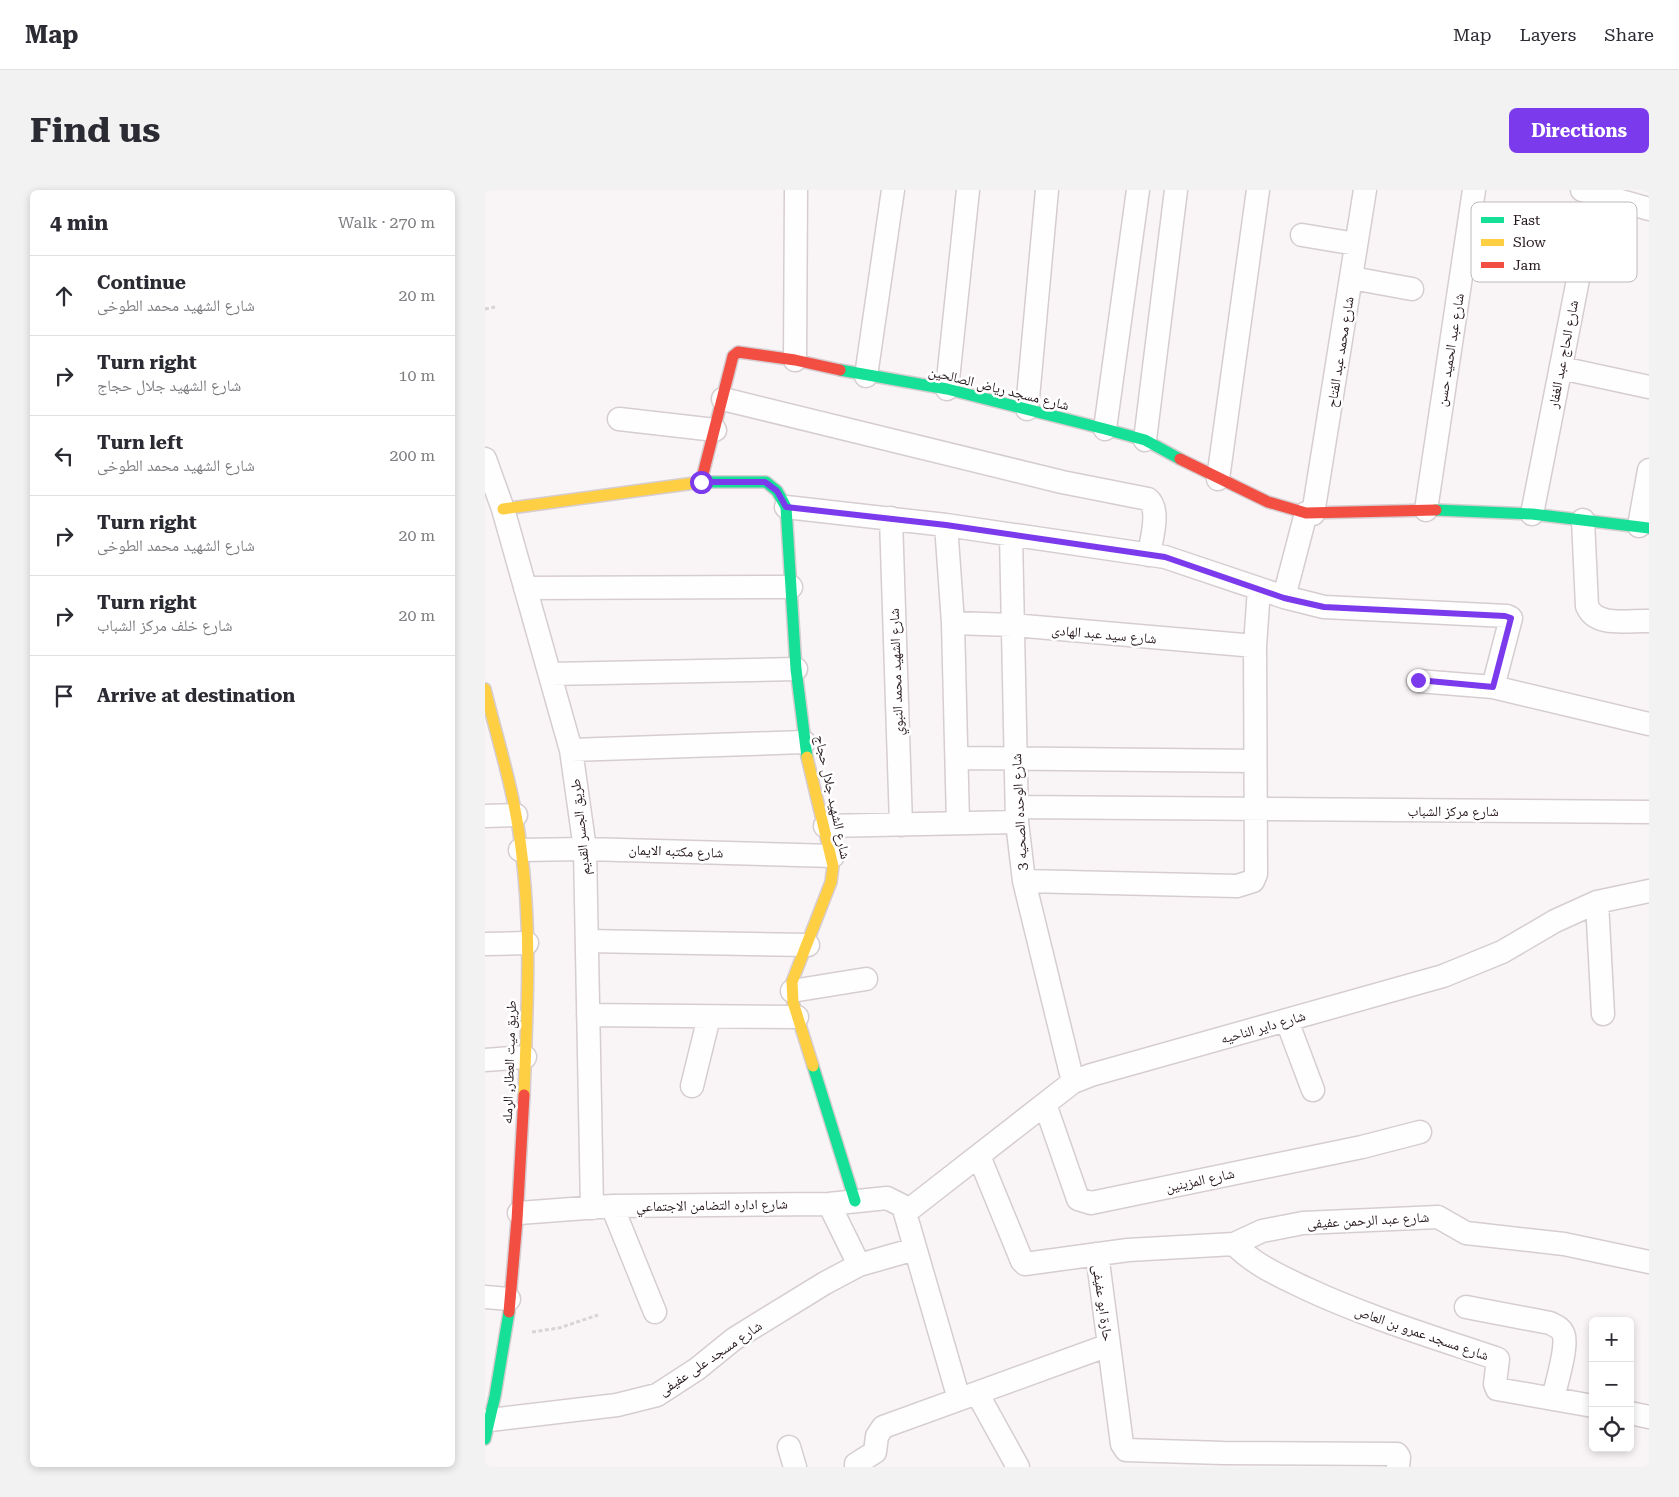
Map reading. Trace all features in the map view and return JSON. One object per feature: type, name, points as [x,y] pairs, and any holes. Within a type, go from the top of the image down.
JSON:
[{"type":"street","points":[[795,360],[796,190]]},
{"type":"street","points":[[866,376],[893,190]]},
{"type":"street","points":[[947,389],[968,190]]},
{"type":"street","points":[[1027,409],[1047,190]]},
{"type":"street","points":[[1105,429],[1138,190]]},
{"type":"street","points":[[1145,440],[1176,190]]},
{"type":"street","points":[[1218,479],[1258,190]]},
{"type":"street","name":"شارع محمد عبد الفتاح","points":[[1284,598],[1310,514],[1352,278],[1365,190]]},
{"type":"street","points":[[1587,192],[1626,202]]},
{"type":"street","name":"شارع عبد الحميد حسن","points":[[1426,510],[1471,210]]},
{"type":"street","points":[[1302,236],[1356,244]]},
{"type":"street","points":[[1352,278],[1412,289]]},
{"type":"street","name":"شارع الحاج عبد الغفار","points":[[1532,514],[1561,368],[1574,282]]},
{"type":"street","name":"شارع مسجد رياض الصالحين","points":[[701,482],[735,353],[746,353],[795,360],[866,376],[947,389],[1145,440],[1218,479],[1268,502],[1310,514],[1426,510],[1532,514],[1644,527]]},
{"type":"street","points":[[1561,368],[1649,387]]},
{"type":"street","points":[[723,399],[1062,482],[1148,499],[1152,502],[1154,510],[1149,554]]},
{"type":"street","points":[[619,419],[715,430]]},
{"type":"street","name":"طريق الجسر القديم","points":[[485,459],[503,509],[571,750],[585,849],[588,1015],[602,1207]]},
{"type":"street","points":[[1644,527],[1649,470]]},
{"type":"street","points":[[503,509],[701,482],[765,482],[777,491],[786,507],[946,525],[1149,554],[1195,566],[1284,598],[1324,607],[1350,610],[1507,616],[1511,618],[1493,687]]},
{"type":"street","name":"شارع الشهيد جلال حجاج","points":[[786,507],[796,669],[804,742],[833,856],[831,882],[792,982],[792,992],[797,1017],[855,1201]]},
{"type":"street","name":"شارع الشهيد محمد النبوي","points":[[891,518],[901,825]]},
{"type":"street","points":[[1583,520],[1587,606],[1589,612],[1596,618],[1604,620],[1649,620]]},
{"type":"street","points":[[946,525],[953,623],[958,823]]},
{"type":"street","name":"شارع الوحده الصحيه 3","points":[[1011,535],[1017,814],[1024,881],[1073,1082]]},
{"type":"street","points":[[525,588],[791,587]]},
{"type":"street","points":[[1024,881],[1246,885],[1253,881],[1256,874],[1255,646],[1259,589]]},
{"type":"street","name":"شارع سيد عبد الهادى","points":[[953,623],[1013,625],[1255,646]]},
{"type":"street","points":[[551,674],[796,669]]},
{"type":"street","points":[[1418,680],[1493,687],[1649,724]]},
{"type":"street","name":"طريق ميت العطار, الرمله","points":[[485,689],[516,815],[527,943],[519,1213],[504,1337],[487,1429]]},
{"type":"street","points":[[571,750],[804,742]]},
{"type":"street","points":[[957,758],[1255,762]]},
{"type":"street","name":"شارع مركز الشباب","points":[[825,826],[958,823],[1017,814],[1257,810],[1649,812]]},
{"type":"street","points":[[485,816],[516,815]]},
{"type":"street","name":"شارع مكتبه الايمان","points":[[520,850],[585,849],[833,856]]},
{"type":"street","name":"شارع داير الناحيه","points":[[904,1210],[979,1156],[1073,1082],[1091,1075],[1443,976],[1502,952],[1555,921],[1597,902],[1649,891]]},
{"type":"street","points":[[1597,902],[1603,1014]]},
{"type":"street","points":[[587,941],[808,945]]},
{"type":"street","points":[[485,944],[527,943]]},
{"type":"street","points":[[792,992],[866,979]]},
{"type":"street","points":[[588,1015],[797,1017]]},
{"type":"street","points":[[691,1086],[709,1017]]},
{"type":"street","points":[[1287,1021],[1313,1090]]},
{"type":"street","points":[[485,1060],[525,1057]]},
{"type":"street","name":"شارع المزينين","points":[[1045,1104],[1078,1199],[1091,1203],[1363,1147],[1420,1132]]},
{"type":"street","name":"حارة ابو عفيفى","points":[[979,1156],[1022,1261],[1029,1264],[1097,1254],[1122,1444],[1126,1450],[1223,1453],[1397,1454],[1399,1457],[1399,1467]]},
{"type":"street","name":"شارع اداره التضامن الاجتماعي","points":[[519,1213],[602,1207],[829,1204],[887,1198],[904,1210]]},
{"type":"street","points":[[829,1204],[859,1264]]},
{"type":"street","points":[[602,1207],[655,1312]]},
{"type":"street","points":[[904,1210],[915,1249],[968,1396],[1018,1467]]},
{"type":"street","name":"شارع عبد الرحمن عفيفى","points":[[1234,1244],[1262,1231],[1303,1223],[1438,1217],[1472,1234],[1564,1244],[1649,1262]]},
{"type":"street","points":[[1097,1254],[1128,1250],[1234,1244]]},
{"type":"street","name":"شارع مسجد عمرو بن العاص","points":[[1234,1244],[1253,1261],[1283,1278],[1353,1310],[1498,1359],[1495,1384],[1497,1389],[1589,1405]]},
{"type":"street","name":"شارع مسجد على عفيفى","points":[[487,1429],[657,1396],[697,1369],[734,1339],[825,1282],[859,1264],[915,1249]]},
{"type":"street","points":[[485,1297],[509,1299]]},
{"type":"street","points":[[1466,1307],[1550,1323],[1559,1327],[1564,1335],[1564,1345],[1553,1399]]},
{"type":"street","points":[[856,1467],[856,1464],[875,1452],[877,1436],[883,1427],[1109,1345]]},
{"type":"street","points":[[1634,1414],[1649,1417]]},
{"type":"path","points":[[485,309],[495,307]]},
{"type":"path","points":[[504,1337],[559,1328],[598,1315]]},
{"type":"traffic: fast","points":[[840,370],[947,389],[1105,429],[1145,440],[1180,459]]},
{"type":"traffic: fast","points":[[702,482],[766,482],[777,491],[786,507],[796,669],[807,757]]},
{"type":"traffic: fast","points":[[1436,510],[1532,514],[1649,528]]},
{"type":"traffic: fast","points":[[813,1066],[855,1201]]},
{"type":"traffic: fast","points":[[485,1439],[495,1396],[509,1312]]},
{"type":"traffic: slow","points":[[503,509],[702,482]]},
{"type":"traffic: slow","points":[[485,689],[515,808],[527,910],[528,972],[524,1095]]},
{"type":"traffic: slow","points":[[807,757],[833,866],[831,882],[792,982],[793,1002],[813,1066]]},
{"type":"traffic: jam","points":[[701,482],[733,356],[738,352],[795,360],[840,370]]},
{"type":"traffic: jam","points":[[1180,459],[1268,502],[1306,513],[1436,510]]},
{"type":"traffic: jam","points":[[509,1312],[517,1220],[524,1095]]},
{"type":"route","points":[[701,482],[765,482],[783,498],[786,507],[946,525],[1165,557],[1284,598],[1324,607],[1350,610],[1507,616],[1511,618],[1493,687],[1418,680]]}]
